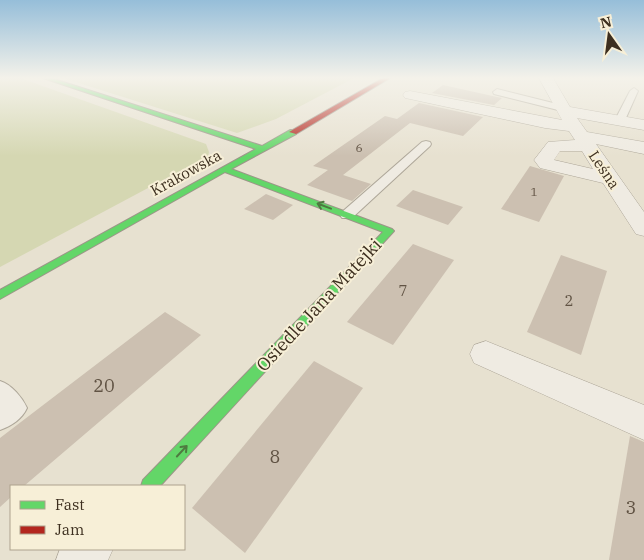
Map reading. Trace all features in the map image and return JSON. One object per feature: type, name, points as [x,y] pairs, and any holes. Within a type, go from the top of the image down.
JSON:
[{"type":"street","points":[[127,104],[262,148]]},
{"type":"street","name":"Krakowska","points":[[0,295],[343,104]]},
{"type":"street","points":[[453,104],[527,120],[581,136],[644,148]]},
{"type":"street","name":"Leśna","points":[[560,104],[610,179],[634,204],[644,229]]},
{"type":"street","points":[[563,109],[644,125]]},
{"type":"street","points":[[581,136],[555,146],[544,160],[547,164],[610,179]]},
{"type":"street","name":"Osiedle Jana Matejki","points":[[150,485],[389,231],[224,169]]},
{"type":"street","points":[[486,354],[644,423]]},
{"type":"street","points":[[79,560],[89,550]]},
{"type":"lane","points":[[544,104],[563,109]]},
{"type":"lane","points":[[620,120],[628,104]]},
{"type":"lane","points":[[347,215],[426,144]]},
{"type":"lane","points":[[0,390],[16,408],[0,420]]},
{"type":"green space","points":[[0,104],[94,104],[206,144],[209,152],[208,156],[0,267]]},
{"type":"green space","points":[[146,104],[304,104],[276,119],[237,133]]},
{"type":"building","points":[[417,104],[483,117],[463,136],[410,123],[343,175],[371,184],[352,201],[307,185],[328,170],[313,166],[385,116],[397,119]]},
{"type":"building","points":[[530,166],[564,176],[539,222],[501,209]]},
{"type":"building","points":[[413,190],[463,207],[448,225],[396,206]]},
{"type":"building","points":[[266,194],[293,205],[273,220],[244,209]]},
{"type":"building","points":[[413,244],[454,260],[393,345],[347,322]]},
{"type":"building","points":[[561,255],[607,271],[581,355],[527,332]]},
{"type":"building","points":[[165,312],[201,335],[25,485],[10,485],[10,498],[0,507],[0,438]]},
{"type":"building","points":[[314,361],[363,388],[245,553],[192,508]]},
{"type":"building","points":[[630,436],[644,442],[644,560],[609,560]]},
{"type":"traffic: fast","points":[[127,104],[262,148]]},
{"type":"traffic: fast","points":[[0,295],[293,132]]},
{"type":"traffic: fast","points":[[150,485],[389,231],[224,169]]},
{"type":"traffic: jam","points":[[293,132],[342,104]]}]
